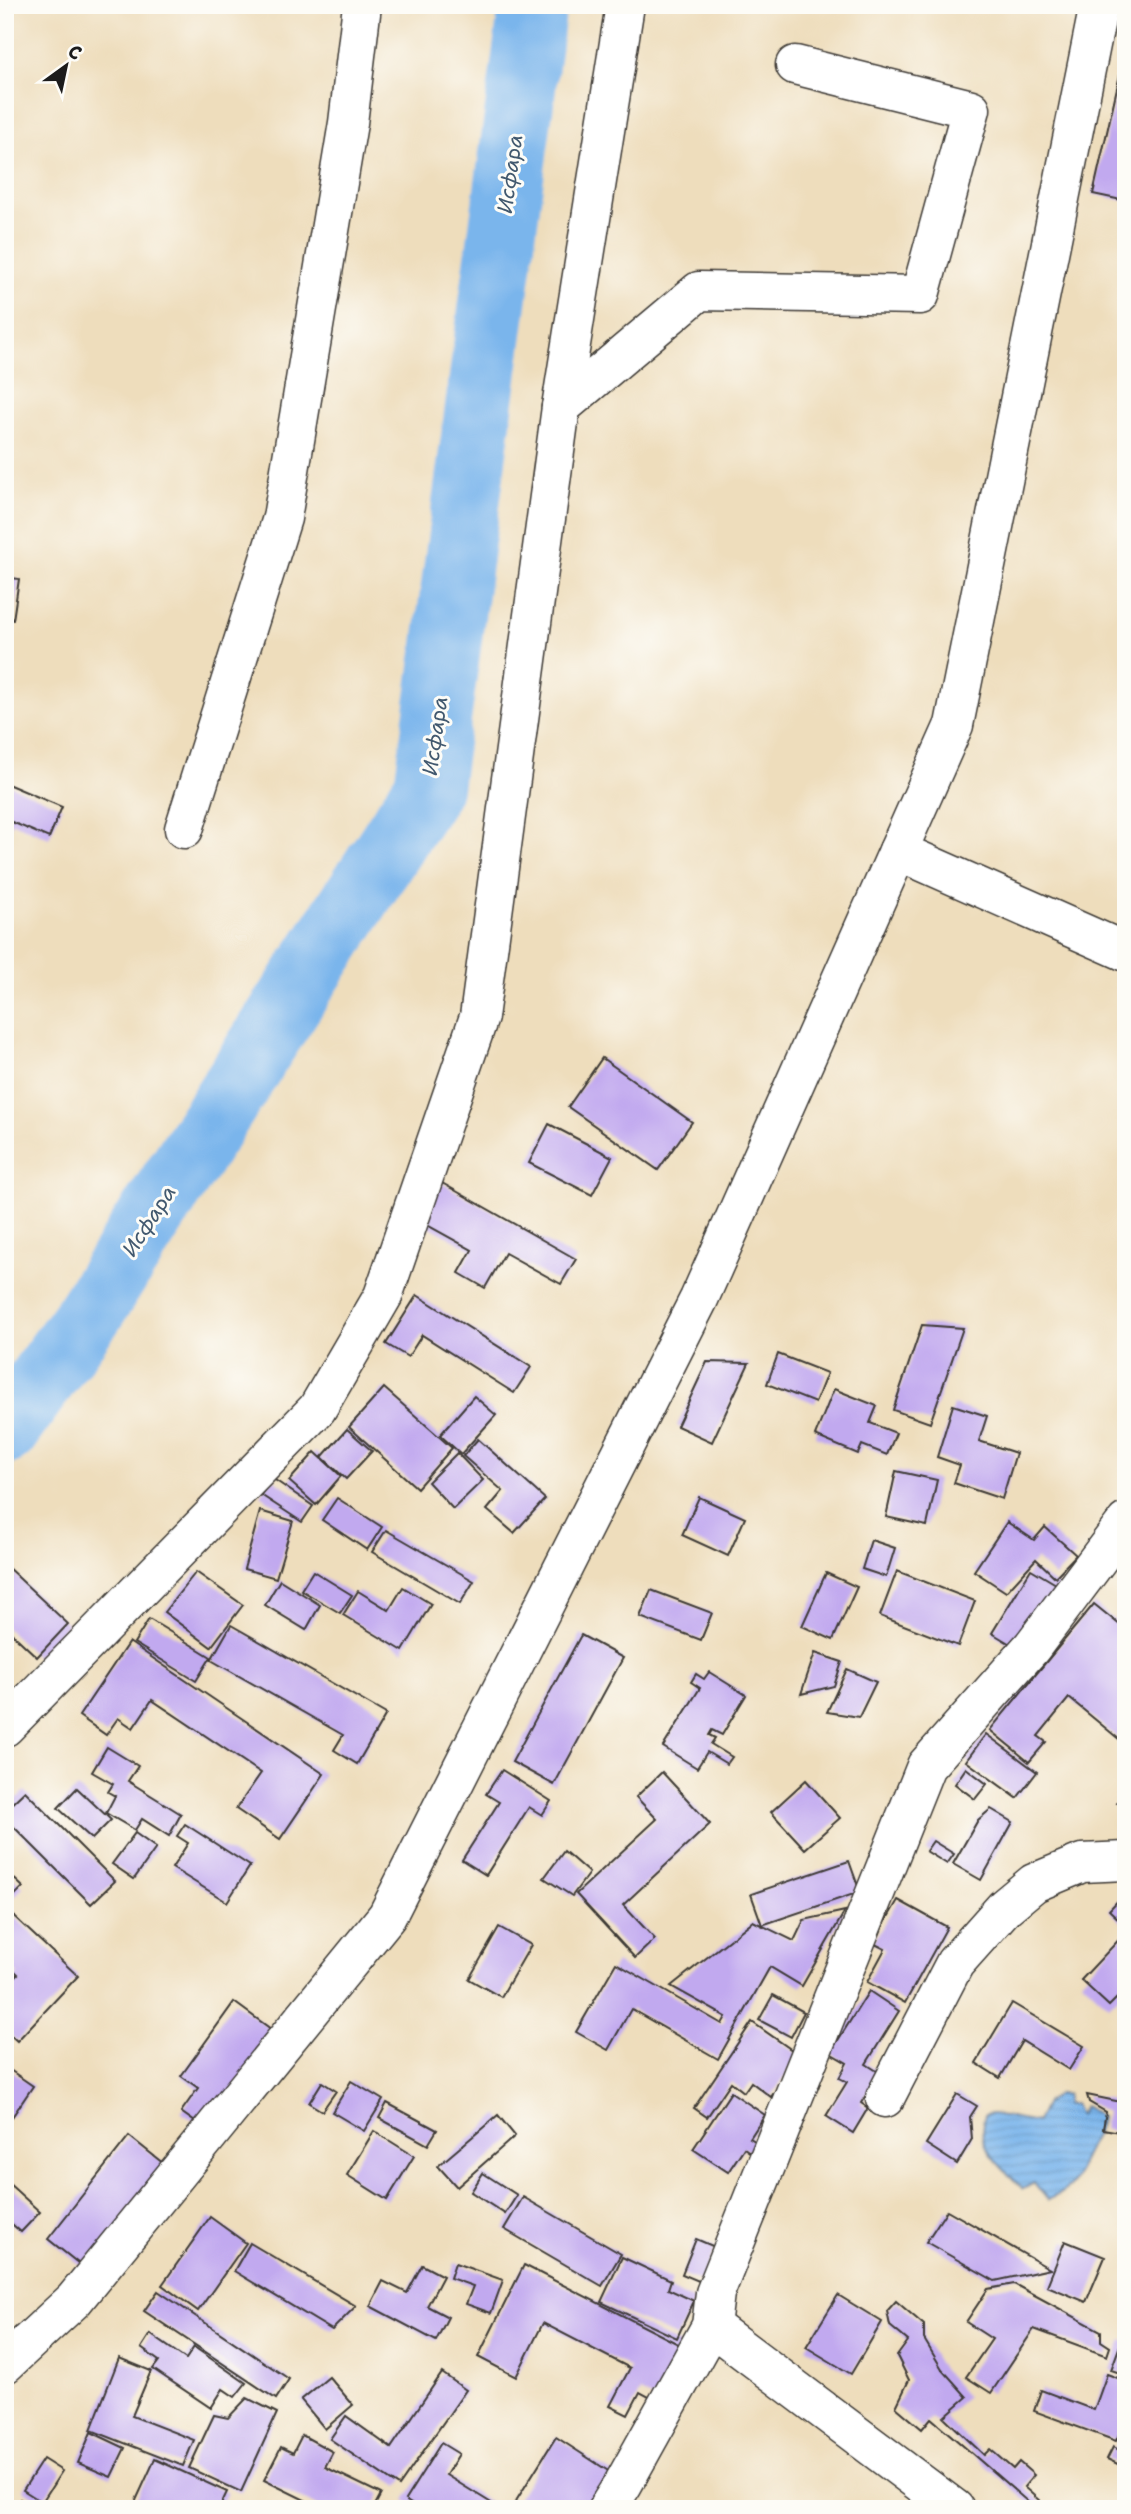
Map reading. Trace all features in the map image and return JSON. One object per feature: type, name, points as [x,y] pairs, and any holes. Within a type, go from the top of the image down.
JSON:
[{"type":"street","points":[[184,829],[282,518],[348,123],[362,5]]},
{"type":"street","points":[[5,1727],[317,1409],[383,1296],[479,1017],[561,407],[625,5]]},
{"type":"street","points":[[5,2364],[74,2300],[387,1916],[699,1299],[954,725],[1099,5]]},
{"type":"street","points":[[561,407],[699,291],[920,295],[971,109],[795,65]]},
{"type":"street","points":[[898,851],[1126,951]]},
{"type":"street","points":[[607,2509],[624,2484],[711,2326],[715,2293],[926,1766],[1032,1647],[1126,1522]]},
{"type":"street","points":[[885,2098],[955,1963],[1004,1907],[1034,1883],[1082,1863],[1126,1861]]},
{"type":"street","points":[[711,2326],[955,2509]]},
{"type":"water","points":[[1057,2094],[1067,2095],[1065,2105],[1074,2104],[1079,2115],[1084,2106],[1101,2117],[1074,2181],[1066,2190],[1048,2200],[1034,2183],[1023,2189],[999,2165],[986,2147],[982,2127],[985,2115],[992,2114],[1037,2122],[1046,2103]]},
{"type":"building","points":[[1126,48],[1126,201],[1093,194]]},
{"type":"building","points":[[5,577],[19,579],[13,620],[5,619]]},
{"type":"building","points":[[5,783],[62,807],[49,838],[12,822],[5,839]]},
{"type":"building","points":[[602,1058],[692,1122],[658,1170],[568,1107]]},
{"type":"building","points":[[549,1124],[612,1157],[592,1195],[529,1163]]},
{"type":"building","points":[[442,1183],[576,1259],[561,1284],[505,1253],[485,1288],[459,1273],[472,1250],[420,1221]]},
{"type":"building","points":[[417,1295],[531,1367],[514,1393],[422,1335],[408,1357],[386,1344]]},
{"type":"building","points":[[922,1325],[963,1328],[930,1423],[893,1410]]},
{"type":"building","points":[[778,1354],[827,1373],[815,1403],[767,1384]]},
{"type":"building","points":[[707,1362],[749,1363],[712,1442],[677,1426]]},
{"type":"building","points":[[384,1388],[452,1448],[417,1488],[349,1427]]},
{"type":"building","points":[[834,1389],[877,1406],[870,1423],[896,1433],[887,1455],[862,1445],[858,1454],[815,1436]]},
{"type":"building","points":[[474,1396],[496,1415],[461,1454],[440,1435]]},
{"type":"building","points":[[953,1405],[987,1416],[979,1441],[1016,1453],[1002,1499],[954,1483],[960,1465],[937,1457]]},
{"type":"building","points":[[347,1429],[372,1451],[346,1479],[322,1457]]},
{"type":"building","points":[[478,1439],[545,1499],[514,1533],[487,1510],[503,1491],[463,1456]]},
{"type":"building","points":[[315,1452],[341,1476],[316,1505],[289,1481]]},
{"type":"building","points":[[457,1453],[483,1480],[453,1509],[428,1482]]},
{"type":"building","points":[[896,1471],[937,1480],[927,1526],[886,1517]]},
{"type":"building","points":[[272,1478],[313,1506],[302,1522],[261,1495]]},
{"type":"building","points":[[699,1497],[745,1518],[728,1556],[682,1535]]},
{"type":"building","points":[[337,1498],[382,1527],[367,1550],[322,1520]]},
{"type":"building","points":[[260,1511],[293,1521],[276,1578],[244,1569]]},
{"type":"building","points":[[1007,1522],[1034,1540],[1045,1527],[1076,1555],[1055,1577],[1036,1559],[1006,1592],[974,1571]]},
{"type":"building","points":[[386,1530],[474,1581],[460,1604],[372,1552]]},
{"type":"building","points":[[871,1540],[895,1548],[886,1577],[862,1569]]},
{"type":"building","points":[[5,1565],[68,1624],[37,1657],[5,1627]]},
{"type":"building","points":[[1031,1569],[1061,1587],[1022,1651],[992,1633]]},
{"type":"building","points":[[313,1571],[352,1595],[340,1613],[301,1590]]},
{"type":"building","points":[[897,1571],[975,1601],[958,1646],[880,1616]]},
{"type":"building","points":[[196,1572],[243,1605],[211,1647],[164,1612]]},
{"type":"building","points":[[826,1573],[857,1587],[833,1640],[802,1626]]},
{"type":"building","points":[[280,1580],[320,1605],[306,1630],[265,1605]]},
{"type":"building","points":[[403,1587],[431,1604],[403,1651],[343,1615],[358,1591],[389,1610]]},
{"type":"building","points":[[651,1590],[712,1613],[701,1640],[640,1617]]},
{"type":"building","points":[[1094,1604],[1126,1630],[1126,1745],[1069,1698],[1038,1736],[1046,1742],[1029,1762],[990,1730]]},
{"type":"building","points":[[149,1619],[211,1657],[196,1681],[134,1643]]},
{"type":"building","points":[[231,1625],[386,1714],[357,1764],[334,1750],[343,1735],[211,1660]]},
{"type":"building","points":[[581,1635],[623,1658],[554,1785],[512,1762]]},
{"type":"building","points":[[129,1642],[324,1774],[280,1839],[236,1809],[261,1773],[152,1700],[133,1728],[118,1718],[106,1735],[79,1716]]},
{"type":"building","points":[[815,1653],[842,1662],[834,1686],[801,1694]]},
{"type":"building","points":[[847,1669],[876,1682],[859,1717],[827,1712]]},
{"type":"building","points":[[709,1672],[746,1695],[722,1735],[712,1730],[709,1735],[715,1738],[711,1744],[732,1757],[727,1764],[707,1752],[697,1768],[663,1747],[700,1688],[691,1682],[696,1674],[704,1679]]},
{"type":"building","points":[[986,1734],[1037,1772],[1017,1798],[966,1761]]},
{"type":"building","points":[[107,1747],[138,1766],[128,1781],[181,1814],[169,1836],[142,1819],[135,1830],[106,1813],[115,1796],[108,1792],[113,1784],[92,1772]]},
{"type":"building","points":[[966,1768],[987,1784],[975,1799],[955,1784]]},
{"type":"building","points":[[502,1770],[551,1801],[542,1815],[529,1807],[486,1875],[462,1860],[499,1802],[486,1794]]},
{"type":"building","points":[[662,1772],[710,1824],[623,1905],[655,1939],[635,1958],[576,1894],[657,1819],[636,1797]]},
{"type":"building","points":[[1126,1775],[1126,1805],[1117,1803]]},
{"type":"building","points":[[806,1780],[840,1818],[805,1849],[771,1812]]},
{"type":"building","points":[[77,1788],[111,1820],[92,1839],[58,1808]]},
{"type":"building","points":[[25,1791],[115,1881],[91,1904],[5,1818],[5,1810]]},
{"type":"building","points":[[991,1809],[1013,1822],[981,1880],[953,1864],[978,1820]]},
{"type":"building","points":[[185,1824],[250,1866],[227,1902],[172,1868],[188,1843],[177,1836]]},
{"type":"building","points":[[135,1833],[156,1848],[134,1879],[112,1864]]},
{"type":"building","points":[[933,1841],[954,1854],[947,1864],[926,1851]]},
{"type":"building","points":[[564,1851],[589,1873],[572,1896],[544,1878]]},
{"type":"building","points":[[849,1861],[860,1892],[762,1925],[751,1894]]},
{"type":"building","points":[[5,1870],[23,1887],[5,1905]]},
{"type":"building","points":[[1126,1892],[1126,1926],[1109,1910]]},
{"type":"building","points":[[898,1900],[947,1927],[905,2003],[867,1982],[885,1949],[873,1943]]},
{"type":"building","points":[[5,1908],[78,1976],[17,2041],[5,2030],[5,1987],[18,1974],[5,1962]]},
{"type":"building","points":[[845,1911],[802,1986],[770,1967],[718,2059],[631,2009],[608,2050],[576,2032],[616,1963],[722,2024],[726,2017],[671,1986],[753,1921],[794,1941],[804,1920]]},
{"type":"building","points":[[499,1927],[531,1945],[501,1997],[469,1979]]},
{"type":"building","points":[[1126,1932],[1126,1989],[1109,2006],[1081,1980]]},
{"type":"building","points":[[869,1991],[899,2011],[866,2064],[880,2073],[861,2103],[868,2108],[853,2133],[826,2116],[847,2082],[839,2078],[847,2063],[830,2053]]},
{"type":"building","points":[[773,1995],[804,2012],[791,2037],[759,2020]]},
{"type":"building","points":[[234,2002],[275,2032],[205,2129],[181,2112],[198,2088],[181,2076]]},
{"type":"building","points":[[1012,2003],[1084,2046],[1069,2070],[1022,2041],[1000,2078],[976,2063]]},
{"type":"building","points":[[752,2022],[799,2055],[771,2097],[751,2082],[744,2092],[731,2082],[707,2117],[694,2108]]},
{"type":"building","points":[[7,2068],[33,2086],[12,2117],[5,2112]]},
{"type":"building","points":[[351,2081],[383,2100],[364,2131],[332,2112]]},
{"type":"building","points":[[322,2082],[336,2091],[322,2111],[309,2103]]},
{"type":"building","points":[[731,2092],[765,2115],[750,2138],[758,2143],[751,2153],[744,2148],[728,2172],[693,2149]]},
{"type":"building","points":[[957,2094],[977,2106],[970,2117],[972,2139],[957,2164],[926,2144]]},
{"type":"building","points":[[1087,2095],[1126,2103],[1126,2133],[1103,2129],[1106,2112],[1089,2102]]},
{"type":"building","points":[[387,2103],[437,2130],[428,2145],[379,2118]]},
{"type":"building","points":[[498,2115],[515,2136],[457,2187],[438,2166]]},
{"type":"building","points":[[374,2131],[414,2156],[387,2200],[347,2175]]},
{"type":"building","points":[[129,2136],[174,2172],[93,2275],[48,2239]]},
{"type":"building","points":[[483,2173],[517,2195],[505,2214],[471,2192]]},
{"type":"building","points":[[7,2182],[40,2212],[21,2232],[5,2218]]},
{"type":"building","points":[[523,2197],[621,2254],[602,2286],[504,2229]]},
{"type":"building","points":[[947,2210],[1050,2269],[995,2281],[926,2242]]},
{"type":"building","points":[[210,2217],[246,2243],[198,2311],[162,2285]]},
{"type":"building","points":[[696,2239],[715,2247],[701,2282],[682,2274]]},
{"type":"building","points":[[1065,2241],[1105,2257],[1086,2302],[1047,2286]]},
{"type":"building","points":[[250,2243],[356,2306],[332,2330],[234,2271]]},
{"type":"building","points":[[622,2257],[671,2280],[668,2289],[694,2301],[677,2338],[601,2302]]},
{"type":"building","points":[[455,2263],[503,2280],[491,2313],[466,2304],[473,2286],[450,2278]]},
{"type":"building","points":[[422,2265],[443,2276],[427,2306],[448,2317],[436,2341],[370,2306],[383,2281],[407,2293]]},
{"type":"building","points":[[524,2265],[688,2349],[660,2403],[640,2392],[628,2415],[610,2406],[630,2368],[543,2323],[516,2377],[478,2357]]},
{"type":"building","points":[[1014,2284],[1101,2331],[1101,2341],[1110,2347],[1107,2356],[1034,2329],[991,2393],[966,2377],[992,2339],[966,2322],[988,2289]]},
{"type":"building","points":[[158,2291],[289,2379],[276,2399],[144,2311]]},
{"type":"building","points":[[838,2295],[882,2322],[851,2374],[806,2347]]},
{"type":"building","points":[[896,2301],[924,2325],[924,2339],[942,2369],[967,2397],[944,2417],[984,2455],[990,2449],[1013,2469],[1019,2462],[1034,2475],[1024,2487],[1049,2509],[1036,2509],[931,2418],[922,2429],[896,2407],[909,2380],[897,2356],[908,2341],[890,2326],[887,2311]]},
{"type":"building","points":[[150,2334],[186,2359],[194,2347],[246,2383],[235,2397],[223,2389],[211,2408],[153,2369],[159,2361],[141,2348]]},
{"type":"building","points":[[1122,2340],[1126,2342],[1126,2375],[1111,2370]]},
{"type":"building","points":[[119,2358],[151,2371],[132,2416],[194,2440],[183,2466],[91,2430]]},
{"type":"building","points":[[442,2373],[466,2390],[399,2486],[330,2439],[346,2416],[391,2448]]},
{"type":"building","points":[[1107,2374],[1126,2381],[1126,2437],[1119,2434],[1116,2441],[1034,2411],[1041,2390],[1094,2410]]},
{"type":"building","points":[[329,2377],[353,2405],[325,2429],[301,2400]]},
{"type":"building","points":[[247,2398],[277,2413],[241,2492],[189,2468],[214,2415],[228,2418]]},
{"type":"building","points":[[91,2432],[125,2448],[111,2477],[78,2463]]},
{"type":"building","points":[[302,2435],[333,2452],[325,2467],[381,2494],[373,2509],[323,2509],[264,2480],[281,2447],[293,2453]]},
{"type":"building","points":[[556,2437],[616,2476],[595,2509],[511,2509]]},
{"type":"building","points":[[441,2443],[459,2454],[446,2475],[501,2509],[419,2509],[405,2500]]},
{"type":"building","points":[[1113,2447],[1126,2453],[1126,2468],[1107,2459]]},
{"type":"building","points":[[43,2459],[62,2471],[42,2502],[23,2490]]},
{"type":"building","points":[[155,2459],[227,2492],[219,2509],[132,2509]]},
{"type":"building","points":[[20,2499],[35,2509],[13,2509]]},
{"type":"waterway","name":"Исфара","points":[[5,1431],[88,1315],[428,787],[533,5]]}]
